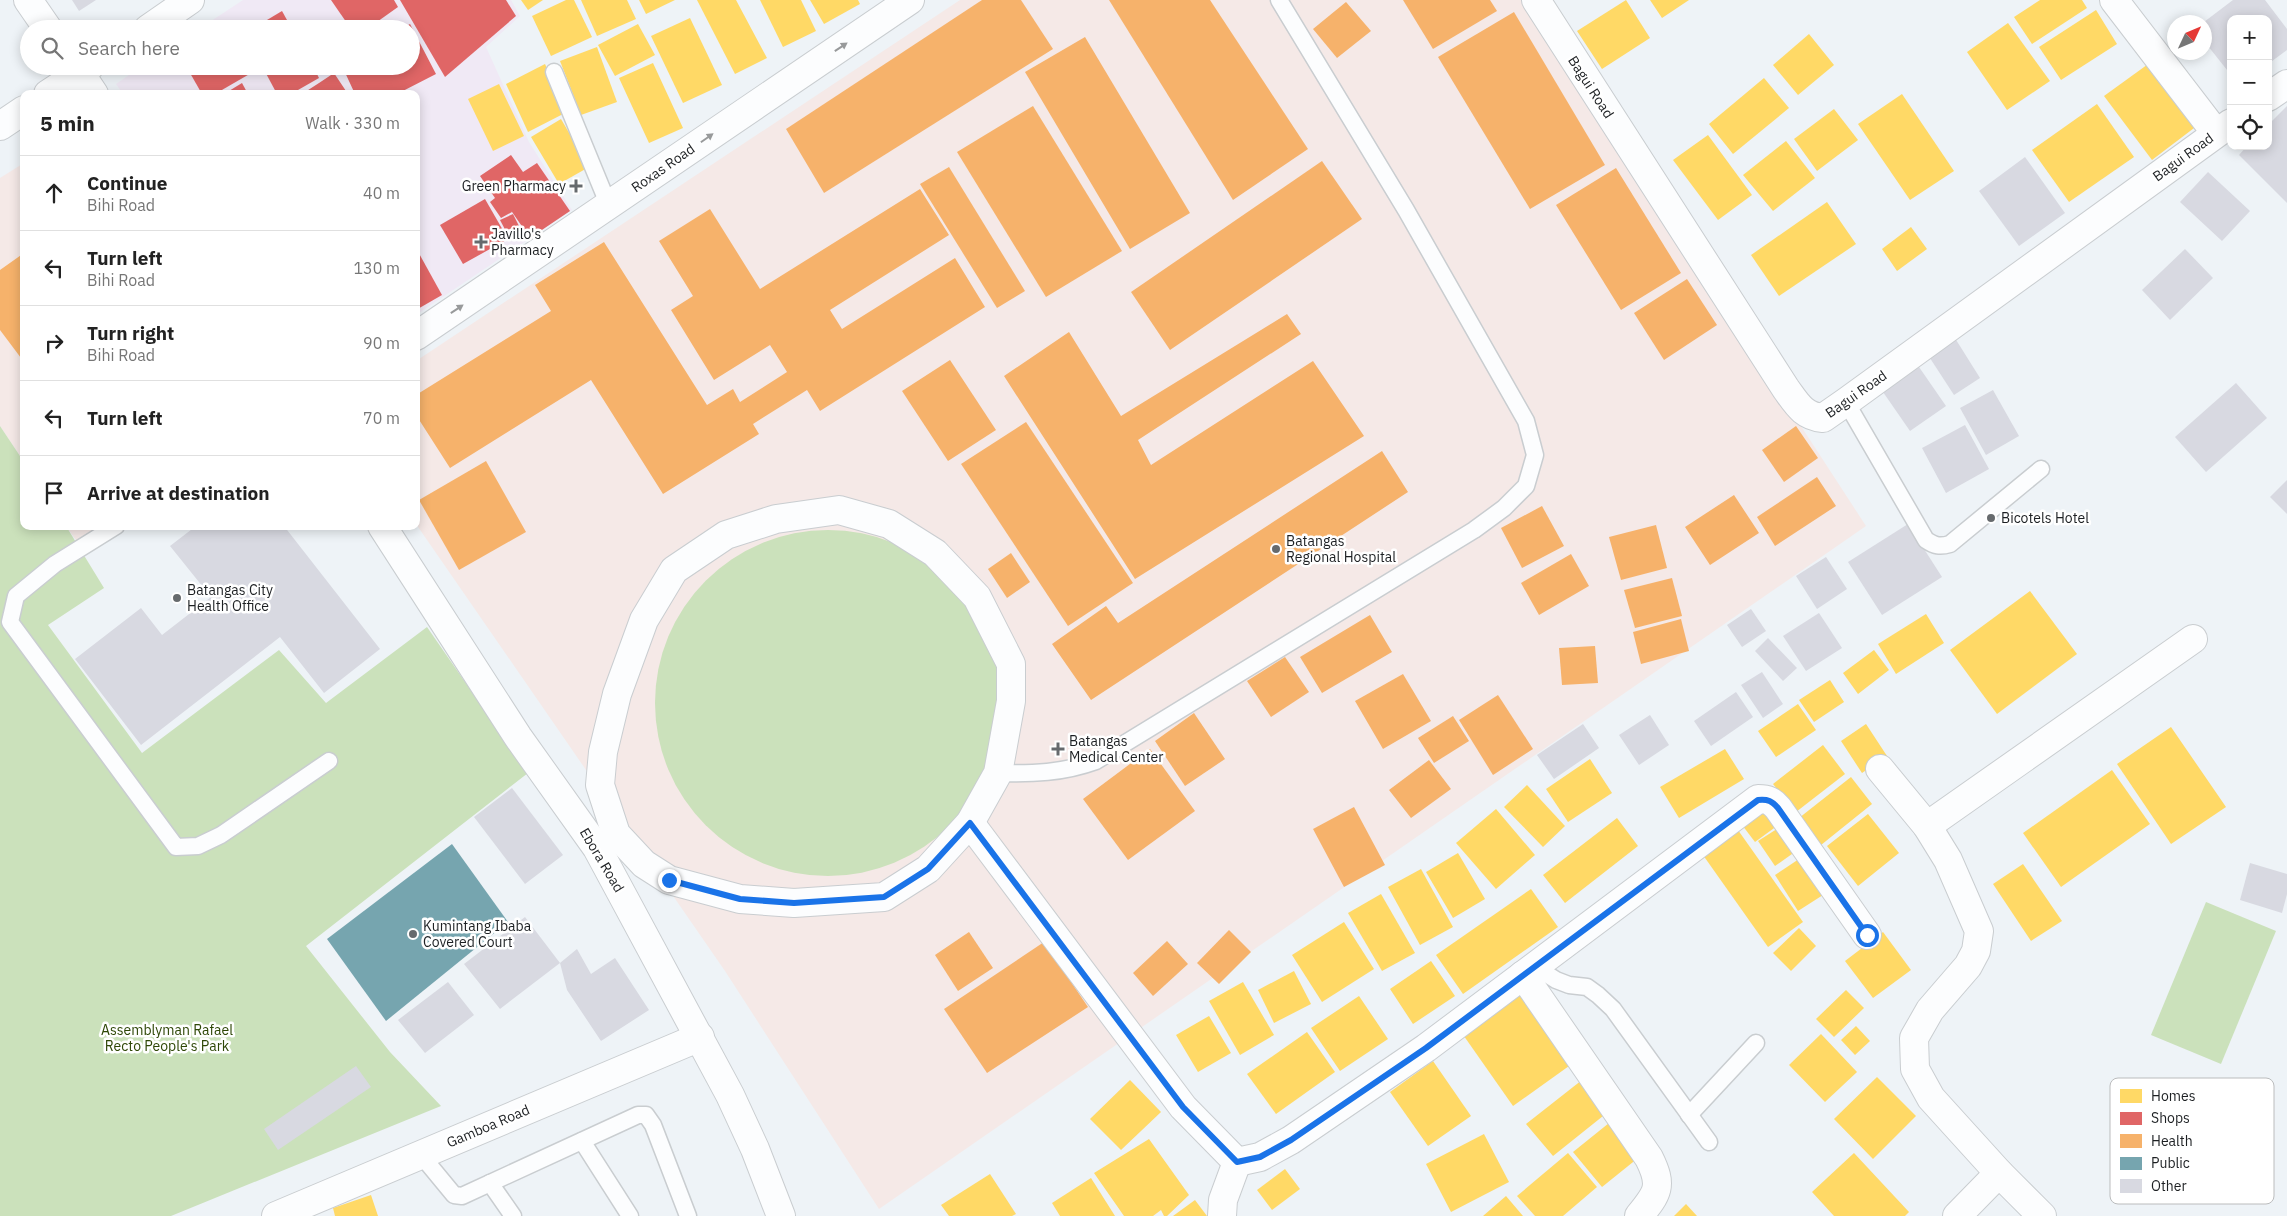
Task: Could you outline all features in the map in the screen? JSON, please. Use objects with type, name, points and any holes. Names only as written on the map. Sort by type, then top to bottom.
[{"type":"street","points":[[28,0],[42,20]]},
{"type":"street","points":[[161,20],[190,0]]},
{"type":"street","name":"Roxas Road","points":[[420,333],[910,0]]},
{"type":"street","name":"Bagui Road","points":[[1536,0],[1802,411],[1812,417],[1823,418],[1846,402],[2223,128]]},
{"type":"street","points":[[2114,0],[2223,128]]},
{"type":"street","points":[[56,90],[85,75]]},
{"type":"street","points":[[2272,94],[2287,84]]},
{"type":"street","points":[[0,126],[20,113]]},
{"type":"street","points":[[839,510],[889,524],[935,553],[977,597],[1011,664],[1010,701],[998,773],[970,823],[928,869],[884,897],[794,903],[740,899],[669,880],[606,841],[600,785],[603,752],[617,694],[644,620],[674,570],[726,535],[776,519],[839,510]]},
{"type":"street","name":"Ebora Road","points":[[385,530],[518,737],[606,841],[755,1149],[781,1216]]},
{"type":"street","points":[[1927,826],[2193,639]]},
{"type":"street","points":[[1880,769],[1927,826],[1948,860],[1979,931],[1976,951],[1968,966],[1930,1010],[1914,1038],[1915,1069],[1931,1098],[1999,1173],[2042,1216]]},
{"type":"street","points":[[1237,1162],[1260,1157],[1291,1140],[1426,1048],[1758,800],[1766,799],[1778,808],[1867,935]]},
{"type":"street","points":[[970,823],[1183,1107],[1237,1162]]},
{"type":"street","points":[[1528,971],[1637,1138],[1658,1175],[1655,1197],[1639,1216]]},
{"type":"street","name":"Gamboa Road","points":[[276,1216],[700,1037]]},
{"type":"street","points":[[1222,1216],[1223,1200],[1237,1162]]},
{"type":"street","points":[[1957,1216],[1999,1173]]},
{"type":"lane","points":[[998,773],[1035,774],[1072,770],[1096,761],[1474,530],[1504,508],[1526,486],[1534,454],[1526,421],[1406,210],[1280,0]]},
{"type":"lane","points":[[554,72],[609,206]]},
{"type":"lane","points":[[1846,402],[1926,540],[1933,546],[1942,547],[1950,544],[2041,470]]},
{"type":"lane","points":[[110,530],[55,564],[16,596],[10,622],[176,847],[198,846],[221,835],[329,761]]},
{"type":"lane","points":[[1528,971],[1569,985],[1587,987],[1613,1009],[1709,1142]]},
{"type":"lane","points":[[1690,1115],[1756,1044]]},
{"type":"lane","points":[[421,1155],[454,1194],[462,1196],[638,1115],[646,1115],[653,1124],[688,1216]]},
{"type":"lane","points":[[582,1140],[630,1216]]},
{"type":"lane","points":[[490,1183],[513,1216]]},
{"type":"shaded area","points":[[243,0],[511,0],[520,16],[486,47],[529,142],[572,210],[420,312],[420,90],[120,90],[116,84],[129,75],[420,75],[420,20],[213,20]]},
{"type":"shaded area","name":"Batangas Medical Center","points":[[960,0],[1524,0],[1866,526],[879,1209],[725,971],[420,530],[420,358]]},
{"type":"shaded area","points":[[20,166],[20,456],[0,426],[0,178]]},
{"type":"shaded area","points":[[69,530],[95,530],[78,543]]},
{"type":"green space","name":"Assemblyman Rafael Recto People's Park","points":[[0,426],[20,456],[20,530],[68,530],[104,588],[48,625],[142,753],[279,650],[326,703],[427,627],[528,773],[306,946],[390,1052],[441,1106],[171,1216],[0,1216]]},
{"type":"green space","points":[[828,530],[862,533],[894,543],[938,569],[962,593],[988,637],[998,669],[1001,703],[998,737],[988,769],[962,813],[938,837],[894,863],[862,873],[828,876],[794,873],[762,863],[718,837],[694,813],[668,769],[658,737],[655,703],[658,669],[668,637],[694,593],[718,569],[762,543],[794,533]]},
{"type":"green space","points":[[2206,902],[2276,931],[2221,1064],[2151,1035]]},
{"type":"building: Homes","points":[[521,0],[543,0],[528,10]]},
{"type":"building: Homes","points":[[566,0],[574,0],[592,37],[551,56],[532,16]]},
{"type":"building: Homes","points":[[581,0],[627,0],[636,19],[597,36]]},
{"type":"building: Homes","points":[[639,0],[675,0],[646,14]]},
{"type":"building: Homes","points":[[697,0],[736,0],[767,58],[735,74]]},
{"type":"building: Homes","points":[[760,0],[801,0],[816,31],[783,47]]},
{"type":"building: Homes","points":[[810,0],[858,0],[860,4],[824,24]]},
{"type":"building: Homes","points":[[1626,0],[1650,38],[1602,69],[1577,31]]},
{"type":"building: Homes","points":[[1650,0],[1689,0],[1662,18]]},
{"type":"building: Homes","points":[[2040,0],[2082,0],[2087,8],[2032,44],[2014,17]]},
{"type":"building: Homes","points":[[2096,10],[2117,44],[2061,80],[2039,47]]},
{"type":"building: Homes","points":[[690,18],[722,85],[683,103],[651,36]]},
{"type":"building: Homes","points":[[2008,23],[2050,81],[2007,110],[1967,52]]},
{"type":"building: Homes","points":[[638,24],[655,55],[615,76],[598,45]]},
{"type":"building: Homes","points":[[1809,34],[1834,65],[1798,95],[1773,65]]},
{"type":"building: Homes","points":[[597,47],[617,102],[581,115],[560,61]]},
{"type":"building: Homes","points":[[2151,62],[2198,125],[2152,160],[2104,96]]},
{"type":"building: Homes","points":[[653,63],[683,128],[649,143],[619,78]]},
{"type":"building: Homes","points":[[545,64],[567,112],[528,132],[506,84]]},
{"type":"building: Homes","points":[[1764,78],[1789,108],[1733,154],[1709,124]]},
{"type":"building: Homes","points":[[499,84],[524,136],[493,151],[468,99]]},
{"type":"building: Homes","points":[[1902,94],[1954,171],[1910,200],[1858,124]]},
{"type":"building: Homes","points":[[2097,104],[2134,157],[2069,202],[2032,150]]},
{"type":"building: Homes","points":[[1834,109],[1858,140],[1817,171],[1794,139]]},
{"type":"building: Homes","points":[[561,119],[589,167],[559,184],[531,137]]},
{"type":"building: Homes","points":[[1708,135],[1752,195],[1718,220],[1673,160]]},
{"type":"building: Homes","points":[[1786,141],[1815,178],[1773,211],[1743,175]]},
{"type":"building: Homes","points":[[1827,202],[1856,244],[1779,296],[1751,255]]},
{"type":"building: Homes","points":[[1911,227],[1927,249],[1897,271],[1882,249]]},
{"type":"building: Homes","points":[[2030,591],[2077,654],[1997,714],[1950,650]]},
{"type":"building: Homes","points":[[1926,614],[1944,643],[1896,674],[1878,644]]},
{"type":"building: Homes","points":[[1874,650],[1889,670],[1858,694],[1843,673]]},
{"type":"building: Homes","points":[[1830,680],[1844,702],[1814,722],[1799,700]]},
{"type":"building: Homes","points":[[1798,704],[1816,730],[1776,757],[1758,731]]},
{"type":"building: Homes","points":[[1866,724],[1887,756],[1862,773],[1841,741]]},
{"type":"building: Homes","points":[[2171,727],[2226,807],[2171,844],[2117,764]]},
{"type":"building: Homes","points":[[1823,745],[1845,774],[1796,812],[1773,784]]},
{"type":"building: Homes","points":[[1725,749],[1744,779],[1679,818],[1660,787]]},
{"type":"building: Homes","points":[[1590,759],[1612,793],[1568,822],[1546,789]]},
{"type":"building: Homes","points":[[2112,770],[2150,824],[2061,887],[2023,833]]},
{"type":"building: Homes","points":[[1851,777],[1872,804],[1821,845],[1799,818]]},
{"type":"building: Homes","points":[[1527,785],[1565,826],[1543,847],[1504,807]]},
{"type":"building: Homes","points":[[1765,802],[1781,823],[1755,842],[1739,821]]},
{"type":"building: Homes","points":[[1496,809],[1535,855],[1496,889],[1456,843]]},
{"type":"building: Homes","points":[[1868,814],[1899,853],[1858,886],[1827,846]]},
{"type":"building: Homes","points":[[1617,818],[1638,846],[1565,903],[1543,875]]},
{"type":"building: Homes","points":[[1733,823],[1803,922],[1768,947],[1698,848]]},
{"type":"building: Homes","points":[[1783,825],[1799,849],[1775,866],[1758,841]]},
{"type":"building: Homes","points":[[1458,853],[1485,899],[1453,918],[1426,872]]},
{"type":"building: Homes","points":[[1799,859],[1823,895],[1798,911],[1775,875]]},
{"type":"building: Homes","points":[[2023,864],[2062,921],[2031,941],[1993,884]]},
{"type":"building: Homes","points":[[1421,869],[1453,927],[1420,945],[1388,887]]},
{"type":"building: Homes","points":[[1531,889],[1558,927],[1463,994],[1436,955]]},
{"type":"building: Homes","points":[[1381,894],[1415,953],[1382,971],[1348,913]]},
{"type":"building: Homes","points":[[1344,922],[1374,969],[1322,1002],[1292,955]]},
{"type":"building: Homes","points":[[1799,928],[1816,946],[1791,971],[1773,953]]},
{"type":"building: Homes","points":[[1883,932],[1911,970],[1873,998],[1845,961]]},
{"type":"building: Homes","points":[[1431,961],[1455,996],[1413,1024],[1390,989]]},
{"type":"building: Homes","points":[[1294,971],[1311,1004],[1274,1023],[1258,990]]},
{"type":"building: Homes","points":[[1243,982],[1274,1035],[1240,1055],[1209,1001]]},
{"type":"building: Homes","points":[[1522,985],[1576,1061],[1513,1106],[1459,1029]]},
{"type":"building: Homes","points":[[1846,990],[1864,1008],[1834,1037],[1816,1019]]},
{"type":"building: Homes","points":[[1359,996],[1388,1039],[1340,1071],[1311,1028]]},
{"type":"building: Homes","points":[[1209,1016],[1231,1053],[1198,1072],[1176,1035]]},
{"type":"building: Homes","points":[[1856,1026],[1870,1041],[1855,1055],[1841,1040]]},
{"type":"building: Homes","points":[[1307,1032],[1335,1072],[1276,1114],[1247,1074]]},
{"type":"building: Homes","points":[[1821,1034],[1857,1072],[1825,1102],[1789,1065]]},
{"type":"building: Homes","points":[[1433,1061],[1471,1116],[1428,1146],[1390,1092]]},
{"type":"building: Homes","points":[[1877,1077],[1916,1116],[1873,1159],[1834,1119]]},
{"type":"building: Homes","points":[[1130,1080],[1161,1112],[1121,1150],[1090,1119]]},
{"type":"building: Homes","points":[[1582,1080],[1608,1112],[1553,1156],[1526,1124]]},
{"type":"building: Homes","points":[[1614,1119],[1643,1154],[1602,1187],[1573,1152]]},
{"type":"building: Homes","points":[[1484,1134],[1509,1182],[1451,1212],[1426,1164]]},
{"type":"building: Homes","points":[[1149,1139],[1189,1195],[1167,1216],[1164,1216],[1161,1210],[1153,1216],[1124,1216],[1094,1173]]},
{"type":"building: Homes","points":[[1568,1153],[1597,1187],[1563,1216],[1535,1216],[1517,1196]]},
{"type":"building: Homes","points":[[1854,1153],[1909,1212],[1905,1216],[1834,1216],[1812,1192]]},
{"type":"building: Homes","points":[[1285,1169],[1300,1189],[1272,1210],[1257,1190]]},
{"type":"building: Homes","points":[[990,1174],[1016,1214],[1012,1216],[949,1216],[941,1205]]},
{"type":"building: Homes","points":[[1091,1178],[1115,1216],[1060,1216],[1052,1203]]},
{"type":"building: Homes","points":[[371,1195],[378,1216],[335,1216],[333,1208]]},
{"type":"building: Homes","points":[[1506,1196],[1523,1216],[1483,1216]]},
{"type":"building: Homes","points":[[1195,1200],[1207,1216],[1173,1216]]},
{"type":"building: Homes","points":[[1686,1204],[1697,1216],[1674,1216]]},
{"type":"building: Shops","points":[[331,0],[394,0],[398,7],[380,20],[345,20]]},
{"type":"building: Shops","points":[[400,0],[506,0],[516,16],[445,77],[420,34],[420,20],[412,20]]},
{"type":"building: Shops","points":[[282,11],[287,20],[267,20]]},
{"type":"building: Shops","points":[[420,43],[436,74],[405,90],[353,90],[346,75],[420,75]]},
{"type":"building: Shops","points":[[191,75],[248,75],[222,90],[200,90]]},
{"type":"building: Shops","points":[[267,75],[318,75],[319,78],[298,90],[275,90]]},
{"type":"building: Shops","points":[[331,75],[335,75],[345,90],[308,90]]},
{"type":"building: Shops","points":[[242,83],[246,90],[231,90]]},
{"type":"building: Shops","points":[[511,155],[523,172],[537,163],[570,211],[530,238],[510,209],[512,212],[501,218],[490,202],[495,198],[480,176]]},
{"type":"building: Shops","points":[[485,199],[508,239],[463,264],[440,225]]},
{"type":"building: Shops","points":[[513,214],[522,232],[510,239],[500,220]]},
{"type":"building: Shops","points":[[420,255],[442,295],[420,308]]},
{"type":"building: Health","points":[[982,0],[1021,0],[1053,49],[824,193],[786,129]]},
{"type":"building: Health","points":[[1109,0],[1210,0],[1308,149],[1233,200]]},
{"type":"building: Health","points":[[1403,0],[1490,0],[1497,11],[1433,49]]},
{"type":"building: Health","points":[[1346,2],[1371,31],[1337,58],[1313,29]]},
{"type":"building: Health","points":[[1514,12],[1605,165],[1530,209],[1438,57]]},
{"type":"building: Health","points":[[1085,37],[1190,213],[1130,249],[1025,72]]},
{"type":"building: Health","points":[[1033,106],[1122,251],[1046,297],[957,152]]},
{"type":"building: Health","points":[[1322,161],[1362,219],[1170,350],[1131,292]]},
{"type":"building: Health","points":[[949,167],[1025,291],[997,308],[920,184]]},
{"type":"building: Health","points":[[1616,168],[1681,273],[1621,310],[1556,205]]},
{"type":"building: Health","points":[[920,189],[949,235],[830,310],[842,329],[955,258],[985,307],[820,411],[807,390],[753,424],[759,434],[663,494],[591,380],[450,468],[420,421],[420,393],[551,311],[535,285],[604,242],[707,405],[733,389],[740,402],[787,372],[770,345],[714,380],[671,310],[693,296],[659,241],[710,209],[760,289]]},
{"type":"building: Health","points":[[20,256],[20,357],[0,330],[0,270]]},
{"type":"building: Health","points":[[1687,279],[1717,325],[1664,360],[1634,313]]},
{"type":"building: Health","points":[[1287,314],[1301,334],[1138,440],[1151,465],[1313,361],[1364,436],[1135,579],[1004,376],[1069,332],[1121,416]]},
{"type":"building: Health","points":[[950,360],[996,430],[948,461],[902,391]]},
{"type":"building: Health","points":[[1026,422],[1133,583],[1068,626],[961,464]]},
{"type":"building: Health","points":[[1796,426],[1818,458],[1784,482],[1762,450]]},
{"type":"building: Health","name":"Batangas Regional Hospital","points":[[1382,451],[1408,492],[1091,700],[1052,644],[1106,606],[1118,623]]},
{"type":"building: Health","points":[[486,461],[526,532],[459,570],[420,499]]},
{"type":"building: Health","points":[[1817,477],[1836,506],[1775,546],[1757,517]]},
{"type":"building: Health","points":[[1734,495],[1759,533],[1710,565],[1685,527]]},
{"type":"building: Health","points":[[1542,506],[1564,546],[1522,568],[1501,528]]},
{"type":"building: Health","points":[[1656,525],[1667,568],[1621,580],[1609,537]]},
{"type":"building: Health","points":[[1011,553],[1030,582],[1007,598],[988,569]]},
{"type":"building: Health","points":[[1571,554],[1589,586],[1539,615],[1521,583]]},
{"type":"building: Health","points":[[1672,578],[1682,616],[1635,628],[1624,590]]},
{"type":"building: Health","points":[[1370,615],[1392,652],[1322,693],[1300,657]]},
{"type":"building: Health","points":[[1681,619],[1689,651],[1641,664],[1633,632]]},
{"type":"building: Health","points":[[1595,646],[1598,683],[1562,685],[1559,648]]},
{"type":"building: Health","points":[[1285,657],[1309,692],[1271,717],[1247,681]]},
{"type":"building: Health","points":[[1403,674],[1431,721],[1383,749],[1355,701]]},
{"type":"building: Health","points":[[1498,695],[1533,749],[1493,775],[1459,720]]},
{"type":"building: Health","points":[[1194,713],[1225,759],[1185,786],[1155,741]]},
{"type":"building: Health","points":[[1453,716],[1469,741],[1434,763],[1418,738]]},
{"type":"building: Health","points":[[1150,749],[1195,811],[1128,860],[1083,799]]},
{"type":"building: Health","points":[[1429,760],[1451,789],[1411,818],[1389,790]]},
{"type":"building: Health","points":[[1354,807],[1385,865],[1344,887],[1313,829]]},
{"type":"building: Health","points":[[1229,930],[1251,952],[1219,984],[1197,963]]},
{"type":"building: Health","points":[[969,932],[993,968],[958,991],[935,955]]},
{"type":"building: Health","points":[[1167,941],[1188,964],[1153,996],[1133,973]]},
{"type":"building: Health","points":[[1044,942],[1088,1007],[987,1073],[944,1009]]},
{"type":"building: Public","name":"Kumintang Ibaba Covered Court","points":[[452,844],[508,922],[386,1021],[327,939]]},
{"type":"building: Other","points":[[72,0],[96,0],[79,11]]},
{"type":"building: Other","points":[[2233,0],[2265,0],[2287,29],[2287,50],[2272,61],[2272,15],[2227,15],[2227,70],[2212,51],[2212,16]]},
{"type":"building: Other","points":[[2287,106],[2287,203],[2239,155],[2243,150],[2272,150],[2272,121]]},
{"type":"building: Other","points":[[2025,157],[2065,213],[2019,246],[1979,191]]},
{"type":"building: Other","points":[[2208,172],[2250,211],[2222,241],[2180,202]]},
{"type":"building: Other","points":[[2185,249],[2213,278],[2170,320],[2142,290]]},
{"type":"building: Other","points":[[1953,335],[1980,378],[1954,395],[1926,352]]},
{"type":"building: Other","points":[[1919,367],[1946,406],[1910,431],[1883,392]]},
{"type":"building: Other","points":[[2236,383],[2267,418],[2206,472],[2175,437]]},
{"type":"building: Other","points":[[1993,390],[2019,436],[1986,455],[1960,408]]},
{"type":"building: Other","points":[[1965,425],[1989,469],[1946,493],[1922,448]]},
{"type":"building: Other","points":[[2287,480],[2287,514],[2270,497]]},
{"type":"building: Other","points":[[1908,524],[1942,577],[1882,615],[1848,562]]},
{"type":"building: Other","points":[[191,530],[287,530],[380,649],[324,693],[280,637],[141,745],[75,659],[141,608],[162,635],[211,597],[170,546]]},
{"type":"building: Other","points":[[1826,557],[1847,589],[1817,609],[1796,576]]},
{"type":"building: Other","points":[[1751,609],[1766,631],[1742,647],[1727,625]]},
{"type":"building: Other","points":[[1819,613],[1842,648],[1806,671],[1783,636]]},
{"type":"building: Other","points":[[1768,638],[1797,668],[1783,681],[1755,651]]},
{"type":"building: Other","points":[[1762,672],[1783,704],[1763,718],[1741,685]]},
{"type":"building: Other","points":[[1736,692],[1753,717],[1711,746],[1694,721]]},
{"type":"building: Other","points":[[1650,715],[1669,745],[1639,765],[1619,735]]},
{"type":"building: Other","points":[[1583,724],[1599,748],[1554,779],[1537,755]]},
{"type":"building: Other","points":[[512,788],[563,855],[525,884],[474,817]]},
{"type":"building: Other","points":[[2250,863],[2287,874],[2287,894],[2282,913],[2240,900]]},
{"type":"building: Other","points":[[525,917],[560,963],[500,1009],[464,964]]},
{"type":"building: Other","points":[[577,949],[591,974],[615,958],[649,1010],[601,1041],[567,990],[560,963]]},
{"type":"building: Other","points":[[448,982],[474,1015],[425,1053],[398,1020]]},
{"type":"building: Other","points":[[356,1066],[371,1087],[278,1150],[264,1129]]},
{"type":"place","name":"Green Pharmacy","points":[[576,186]]},
{"type":"place","name":"Javillo's Pharmacy","points":[[481,242]]},
{"type":"place","name":"Bicotels Hotel","points":[[1991,518]]},
{"type":"place","name":"Batangas Regional Hospital","points":[[1276,549]]},
{"type":"place","name":"Batangas City Health Office","points":[[177,598]]},
{"type":"place","name":"Batangas Medical Center","points":[[1058,749]]},
{"type":"place","name":"Kumintang Ibaba Covered Court","points":[[413,934]]},
{"type":"route","points":[[669,880],[740,899],[794,903],[884,897],[928,869],[970,823],[1142,1055],[1183,1107],[1237,1162],[1260,1157],[1291,1140],[1426,1048],[1758,800],[1766,799],[1778,808],[1867,935]]}]
